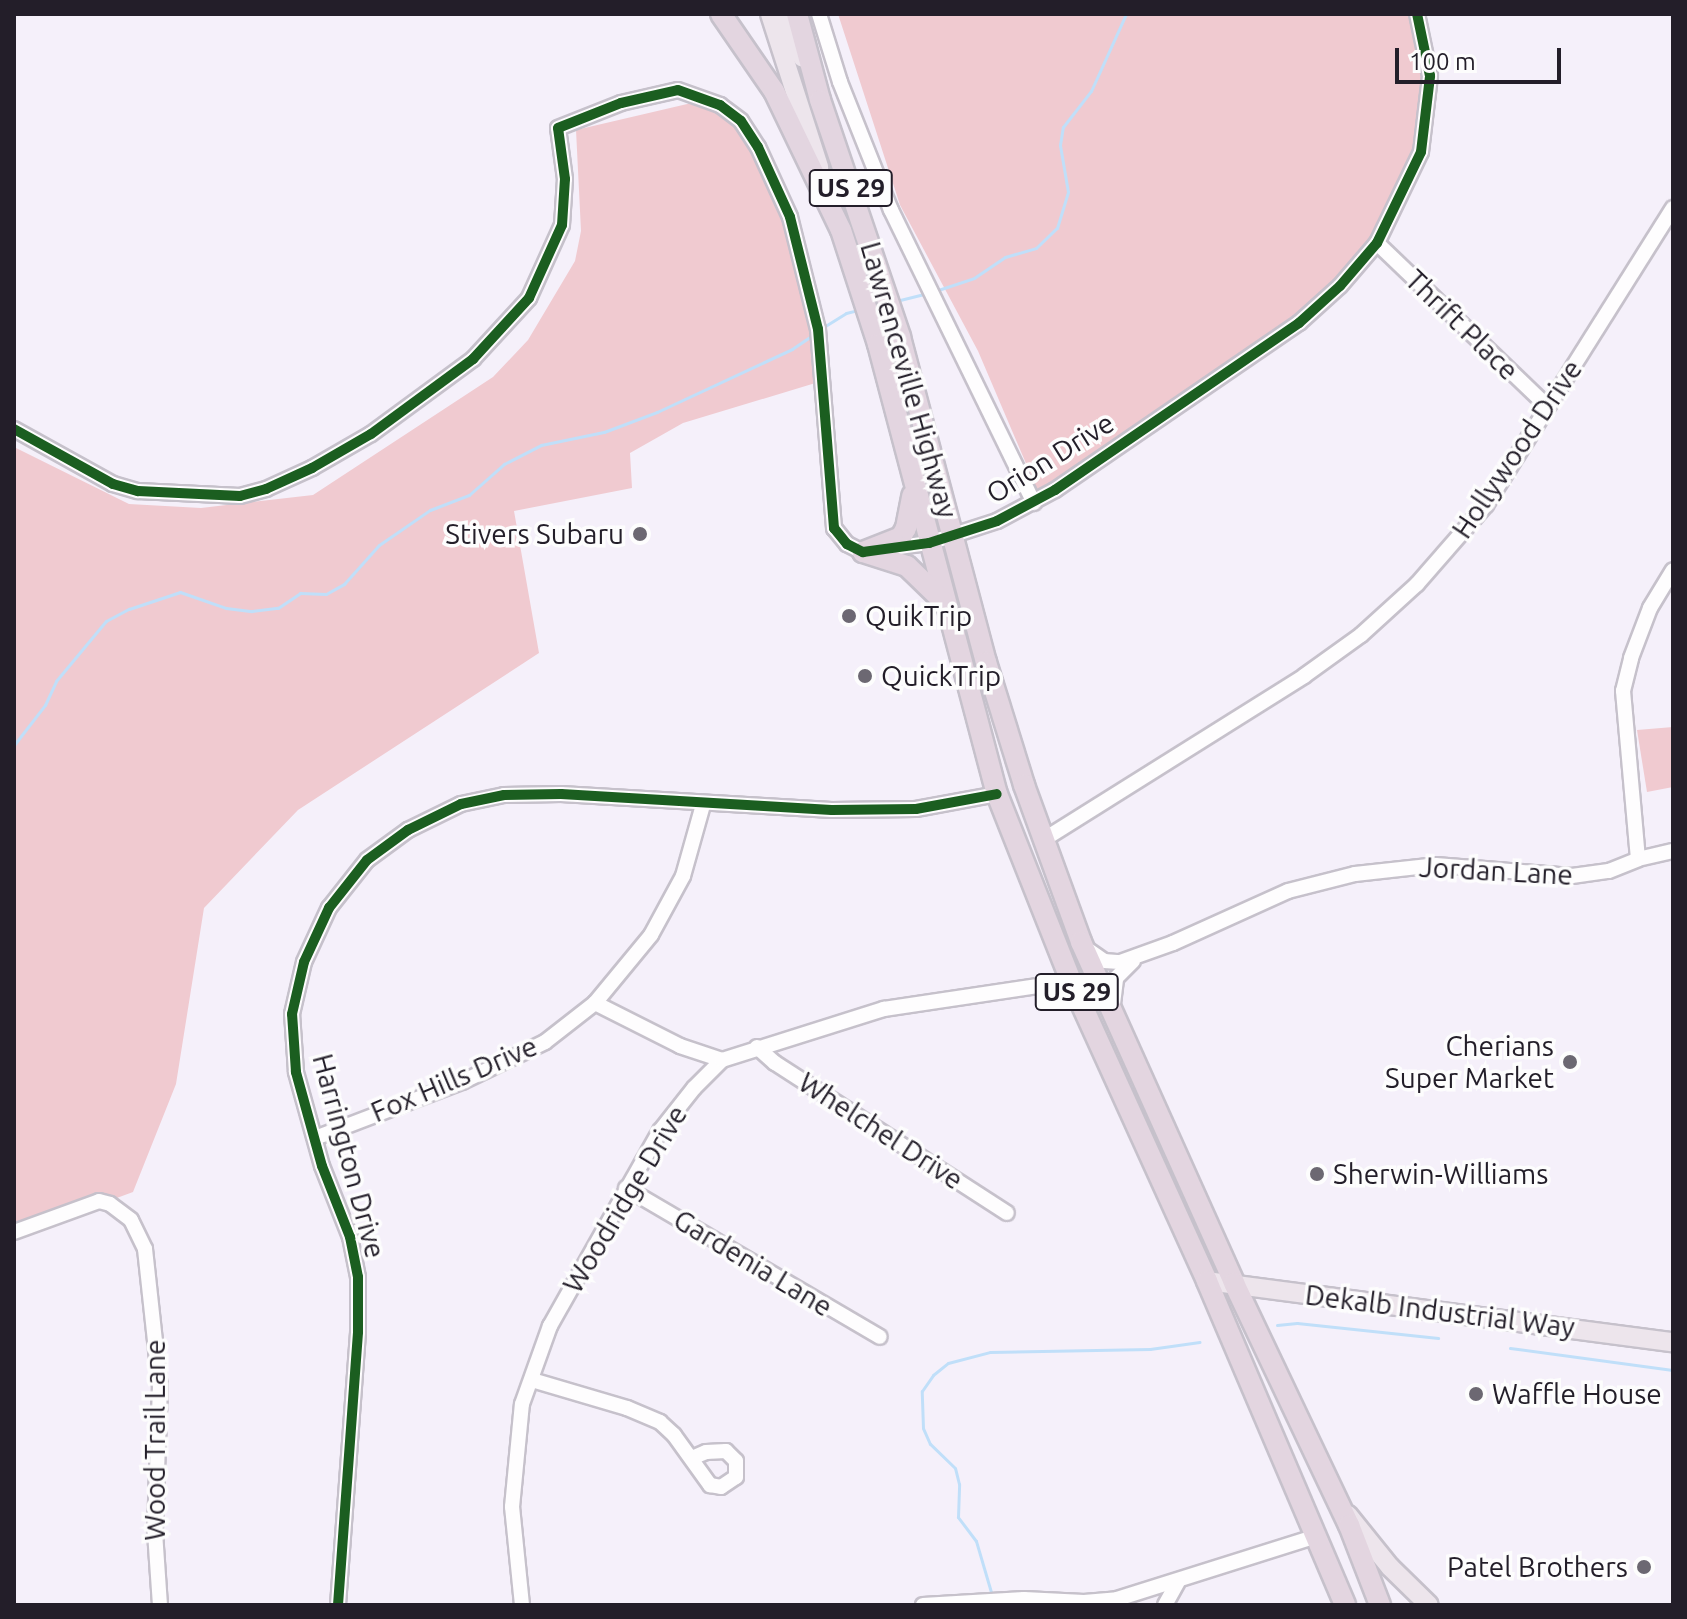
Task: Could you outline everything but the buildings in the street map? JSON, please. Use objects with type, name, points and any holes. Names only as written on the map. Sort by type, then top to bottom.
[{"type":"highway","points":[[721,14],[774,91],[841,230]]},
{"type":"highway","points":[[797,14],[820,100]]},
{"type":"highway","name":"Lawrenceville Highway","points":[[820,100],[900,337],[955,535],[986,662],[1043,840],[1081,942],[1234,1283]]},
{"type":"highway","name":"Lawrenceville Highway","points":[[841,230],[856,285],[878,344],[997,794],[1071,981],[1207,1281]]},
{"type":"highway","points":[[863,552],[901,537],[910,516],[914,485]]},
{"type":"highway","points":[[863,552],[907,566],[945,603]]},
{"type":"highway","name":"US 29","points":[[1207,1281],[1345,1605]]},
{"type":"highway","name":"US 29","points":[[1234,1283],[1338,1502],[1380,1605]]},
{"type":"main road","name":"Lawrenceville Highway","points":[[770,14],[841,230]]},
{"type":"main road","name":"Lawrenceville Highway","points":[[784,14],[820,100]]},
{"type":"main road","name":"Dekalb Industrial Way","points":[[1207,1281],[1673,1342]]},
{"type":"main road","points":[[1338,1502],[1390,1567],[1429,1605]]},
{"type":"street","points":[[819,14],[840,82],[911,256],[1034,503]]},
{"type":"street","name":"Orion Drive","points":[[863,552],[929,543],[997,521],[1034,503],[1299,323],[1340,286],[1377,243],[1421,152],[1430,76],[1417,14]]},
{"type":"street","points":[[14,429],[113,484],[138,491],[240,496],[266,489],[312,468],[371,434],[473,359],[529,298],[562,225],[565,179],[558,128],[659,93],[678,90],[720,105],[741,121],[758,147],[790,217],[811,294],[824,375],[832,522],[847,544],[863,552]]},
{"type":"street","name":"Hollywood Drive","points":[[1043,840],[1304,676],[1361,635],[1438,562],[1476,517],[1673,208]]},
{"type":"street","name":"Thrift Place","points":[[1377,243],[1547,406]]},
{"type":"street","points":[[1638,859],[1623,691],[1631,658],[1650,608],[1673,570]]},
{"type":"street","name":"Harrington Drive","points":[[338,1605],[358,1332],[358,1277],[350,1237],[315,1138],[296,1072],[292,1014],[304,962],[329,908],[367,860],[408,830],[461,804],[504,795],[561,794],[703,805],[916,809],[997,794]]},
{"type":"street","name":"Fox Hills Drive","points":[[315,1138],[462,1082],[545,1042],[595,1003],[651,935],[664,912],[683,876],[703,805]]},
{"type":"street","name":"Jordan Lane","points":[[1081,942],[1096,957],[1110,963],[1140,955],[1288,891],[1355,874],[1436,865],[1572,876],[1609,871],[1638,859],[1673,851]]},
{"type":"street","name":"Jordan Lane","points":[[1115,1017],[1112,996],[1116,978],[1140,955]]},
{"type":"street","name":"Woodridge Drive","points":[[522,1605],[512,1507],[522,1404],[550,1326],[660,1131],[722,1060],[884,1009],[1071,981]]},
{"type":"street","points":[[595,1003],[680,1046],[722,1060]]},
{"type":"street","name":"Whelchel Drive","points":[[757,1047],[775,1063],[1007,1213]]},
{"type":"street","name":"Gardenia Lane","points":[[626,1188],[880,1337]]},
{"type":"street","name":"Wood Trail Lane","points":[[14,1232],[99,1201],[110,1204],[131,1220],[145,1249],[160,1386],[155,1532],[160,1605]]},
{"type":"street","points":[[532,1380],[652,1418],[668,1428],[692,1458]]},
{"type":"street","points":[[923,1605],[1024,1599],[1084,1602],[1117,1599],[1317,1536]]},
{"type":"street","points":[[1165,1605],[1178,1582]]},
{"type":"shaded area","points":[[838,14],[1421,14],[1429,85],[1425,150],[1371,244],[1284,337],[1039,494],[978,351],[900,205]]},
{"type":"shaded area","points":[[700,101],[734,119],[770,179],[792,242],[822,381],[683,423],[630,453],[632,488],[514,511],[539,653],[298,810],[204,908],[176,1084],[133,1192],[14,1236],[14,447],[129,504],[201,508],[313,495],[493,377],[528,340],[575,261],[581,231],[576,130]]},
{"type":"shaded area","points":[[1673,727],[1673,787],[1647,792],[1637,730]]},
{"type":"waterway","points":[[935,291],[974,278],[1005,257],[1036,248],[1057,228],[1068,192],[1060,145],[1063,127],[1091,91],[1126,14]]},
{"type":"waterway","points":[[896,301],[928,293]]},
{"type":"waterway","points":[[822,328],[846,313],[858,310]]},
{"type":"waterway","points":[[14,745],[45,705],[56,681],[106,621],[129,609],[180,592],[226,608],[252,611],[278,608],[300,593],[326,594],[344,584],[379,545],[430,510],[469,495],[504,464],[541,445],[604,432],[657,412],[792,349],[813,335]]},
{"type":"waterway","points":[[1277,1325],[1297,1323],[1438,1338]]},
{"type":"waterway","points":[[991,1592],[976,1541],[958,1517],[959,1484],[955,1468],[930,1444],[923,1428],[922,1391],[933,1375],[948,1363],[990,1352],[1150,1349],[1200,1342]]},
{"type":"waterway","points":[[1510,1348],[1673,1370]]},
{"type":"cycle path","points":[[14,429],[113,484],[138,491],[240,496],[266,489],[312,468],[371,434],[473,359],[529,298],[562,225],[565,179],[558,128],[621,103],[678,90],[720,105],[741,121],[758,147],[790,217],[818,329],[834,528],[847,544],[863,552],[929,543],[997,521],[1055,490],[1299,323],[1340,286],[1377,243],[1421,152],[1430,76],[1417,14]]},
{"type":"cycle path","points":[[338,1605],[358,1332],[358,1277],[350,1237],[322,1166],[296,1072],[292,1014],[304,962],[329,908],[367,860],[408,830],[461,804],[504,795],[561,794],[832,810],[916,809],[997,794]]},
{"type":"place","name":"Stivers Subaru","points":[[640,534]]},
{"type":"place","name":"QuikTrip","points":[[849,616]]},
{"type":"place","name":"QuickTrip","points":[[865,676]]},
{"type":"place","name":"Cherians Super Market","points":[[1570,1062]]},
{"type":"place","name":"Sherwin-Williams","points":[[1317,1174]]},
{"type":"place","name":"Waffle House","points":[[1476,1394]]},
{"type":"place","name":"Patel Brothers","points":[[1644,1567]]}]
